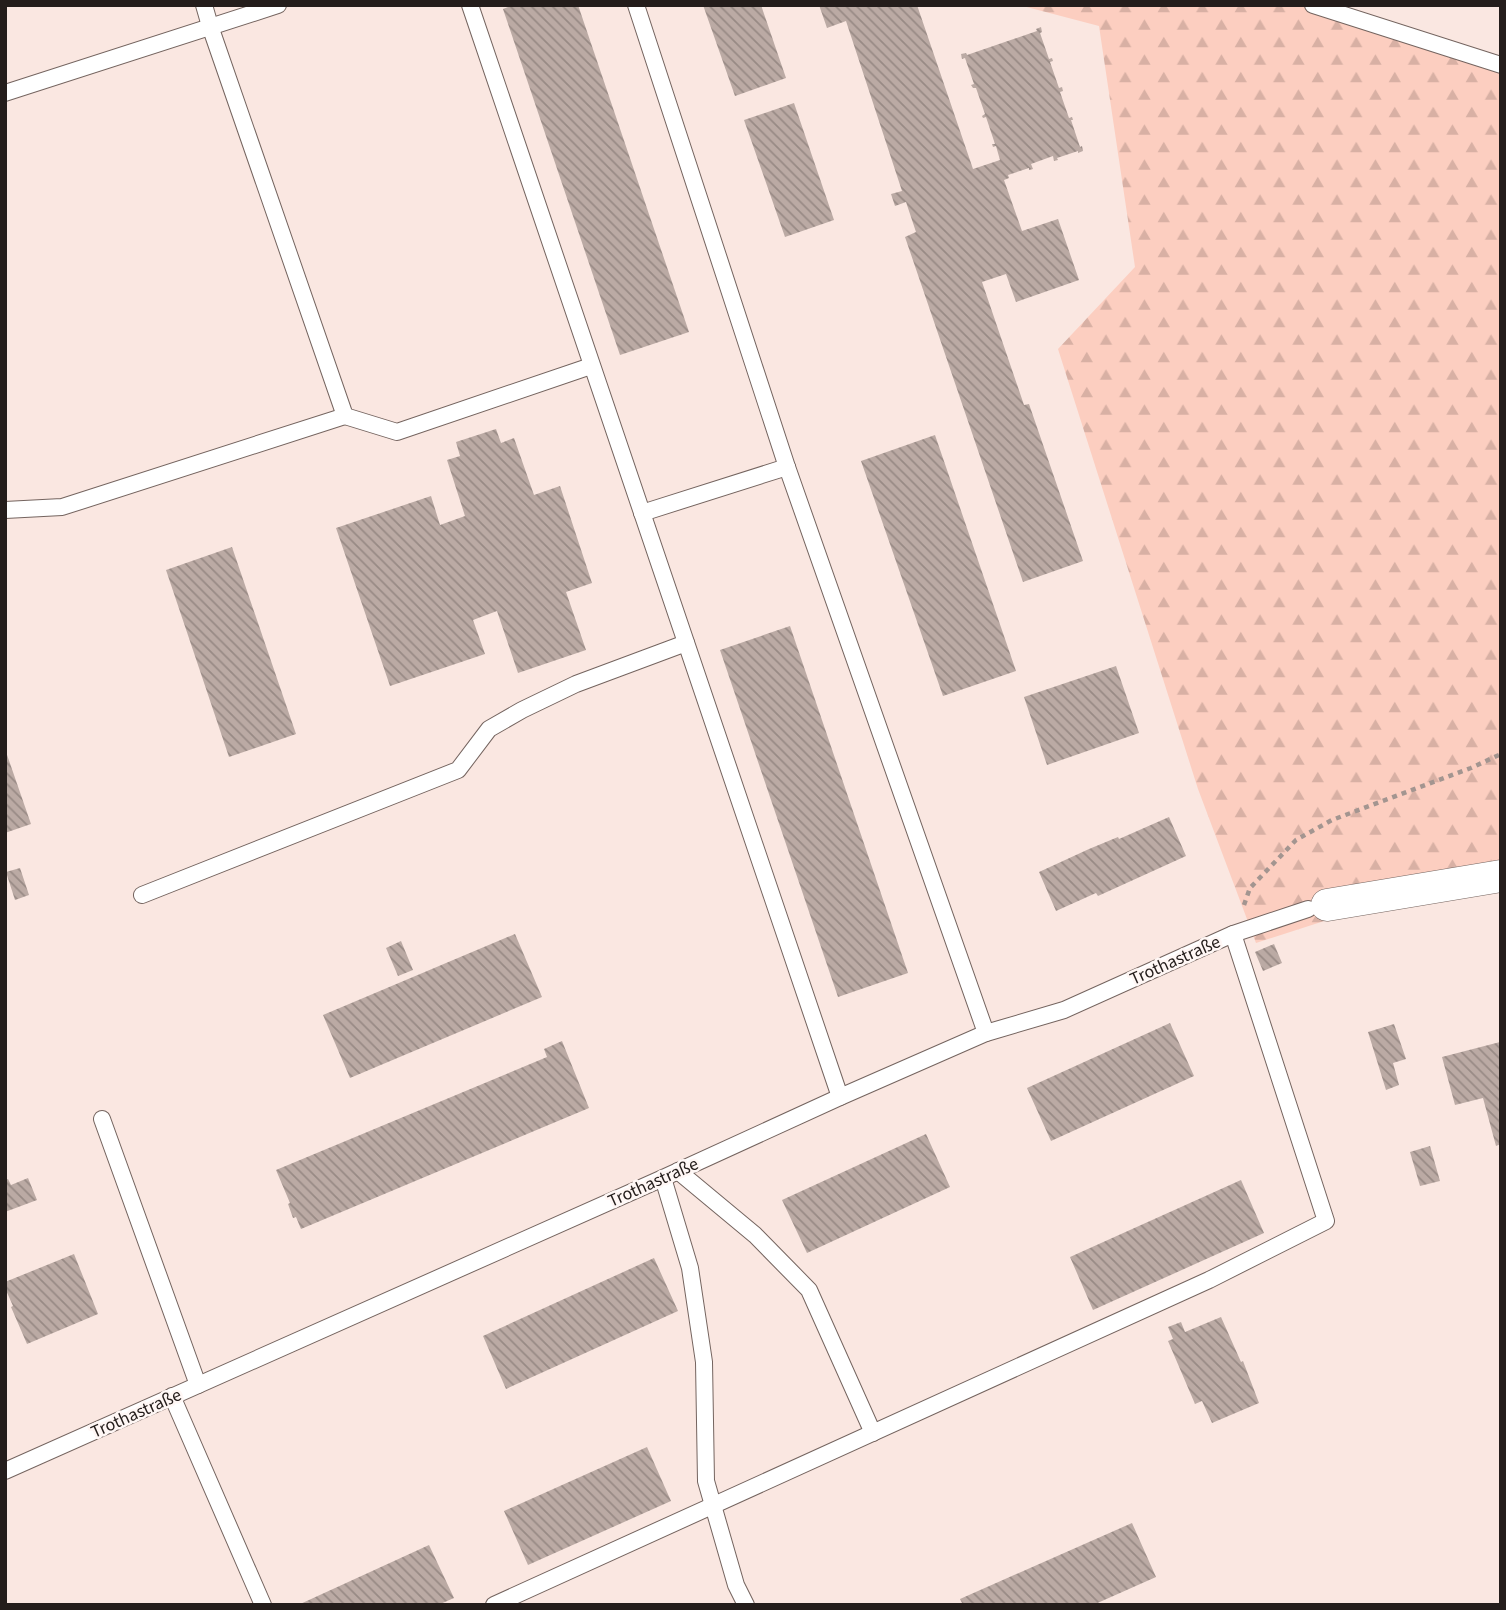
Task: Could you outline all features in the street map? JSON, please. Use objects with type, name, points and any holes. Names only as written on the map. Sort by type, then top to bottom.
[{"type":"street","name":"Trothastraße","points":[[1317,907],[1501,876]]},
{"type":"lane","points":[[204,5],[345,416]]},
{"type":"lane","points":[[5,93],[278,5]]},
{"type":"lane","points":[[470,5],[840,1097]]},
{"type":"lane","points":[[636,5],[787,467],[986,1033]]},
{"type":"lane","points":[[1313,5],[1501,65]]},
{"type":"lane","points":[[5,510],[62,507],[345,416],[397,432],[591,366]]},
{"type":"lane","points":[[642,513],[787,467]]},
{"type":"lane","points":[[142,895],[458,770],[489,729],[522,710],[576,684],[686,643]]},
{"type":"lane","name":"Trothastraße","points":[[5,1471],[986,1033],[1063,1010],[1233,934],[1317,907]]},
{"type":"lane","points":[[494,1605],[1209,1280],[1326,1221],[1233,934]]},
{"type":"lane","points":[[102,1119],[198,1385]]},
{"type":"lane","points":[[671,1174],[755,1235],[809,1290],[873,1433]]},
{"type":"lane","points":[[671,1174],[690,1268],[704,1362],[706,1481],[736,1585],[746,1605]]},
{"type":"lane","points":[[172,1396],[264,1605]]},
{"type":"path","points":[[1233,934],[1250,888],[1296,840],[1332,820],[1471,768],[1501,754]]},
{"type":"green space","points":[[1019,5],[1313,5],[1501,65],[1501,864],[1256,943],[1198,789],[1058,349],[1135,267],[1099,26]]},
{"type":"building","points":[[513,5],[578,5],[689,332],[620,355],[503,9]]},
{"type":"building","points":[[703,5],[761,5],[786,78],[735,96]]},
{"type":"building","points":[[819,5],[917,5],[973,169],[1000,160],[996,146],[993,147],[992,144],[995,144],[986,117],[982,116],[985,114],[976,88],[971,85],[974,84],[965,58],[962,59],[961,54],[967,55],[1037,31],[1036,29],[1041,27],[1040,33],[1049,59],[1052,58],[1053,61],[1050,62],[1059,88],[1062,87],[1063,91],[1060,92],[1069,118],[1072,117],[1083,151],[1054,161],[1053,156],[1031,164],[1033,169],[1008,175],[1009,178],[1004,180],[1022,231],[1058,219],[1079,280],[1016,302],[1006,274],[982,282],[1024,405],[1029,404],[1083,561],[1023,582],[905,237],[916,232],[906,202],[895,206],[891,194],[902,191],[846,21],[827,28]]},
{"type":"building","points":[[794,103],[834,220],[785,237],[744,120]]},
{"type":"building","points":[[496,429],[501,443],[514,438],[534,495],[560,486],[592,583],[566,592],[586,650],[518,673],[497,611],[473,620],[485,654],[390,686],[336,528],[431,496],[440,525],[465,516],[447,460],[460,456],[456,442]]},
{"type":"building","points":[[935,435],[1016,671],[943,696],[861,461]]},
{"type":"building","points":[[232,547],[296,734],[229,757],[166,570]]},
{"type":"building","points":[[790,626],[908,973],[838,997],[720,650]]},
{"type":"building","points":[[1116,666],[1139,733],[1047,765],[1024,697]]},
{"type":"building","points":[[5,749],[31,824],[5,833]]},
{"type":"building","points":[[1169,817],[1186,856],[1098,896],[1096,893],[1056,911],[1039,872]]},
{"type":"building","points":[[20,868],[29,895],[15,900],[6,872]]},
{"type":"building","points":[[515,934],[542,997],[350,1078],[323,1015]]},
{"type":"building","points":[[401,941],[413,970],[398,976],[386,948]]},
{"type":"building","points":[[1274,944],[1282,963],[1263,971],[1255,952]]},
{"type":"building","points":[[1170,1023],[1194,1076],[1051,1141],[1027,1088]]},
{"type":"building","points":[[1394,1024],[1406,1059],[1393,1063],[1399,1085],[1386,1090],[1368,1032]]},
{"type":"building","points":[[562,1041],[589,1108],[301,1229],[296,1217],[293,1218],[288,1204],[290,1203],[276,1170],[547,1057],[544,1049]]},
{"type":"building","points":[[1500,1042],[1501,1144],[1496,1146],[1483,1098],[1455,1105],[1442,1057]]},
{"type":"building","points":[[926,1134],[950,1187],[807,1253],[782,1200]]},
{"type":"building","points":[[1430,1146],[1440,1181],[1420,1186],[1410,1152]]},
{"type":"building","points":[[28,1178],[37,1200],[5,1212],[5,1180],[8,1179],[11,1185]]},
{"type":"building","points":[[1241,1180],[1264,1233],[1093,1310],[1070,1257]]},
{"type":"building","points":[[74,1254],[98,1314],[27,1344],[11,1307],[13,1306],[5,1282]]},
{"type":"building","points":[[654,1258],[678,1311],[506,1389],[483,1336]]},
{"type":"building","points":[[1221,1317],[1241,1362],[1243,1361],[1259,1403],[1212,1423],[1202,1401],[1195,1404],[1168,1341],[1173,1339],[1168,1327],[1181,1322],[1185,1332]]},
{"type":"building","points":[[647,1447],[671,1501],[528,1565],[504,1511]]},
{"type":"building","points":[[1132,1523],[1156,1577],[1093,1605],[963,1605],[960,1599]]},
{"type":"building","points":[[429,1545],[454,1598],[438,1605],[298,1605]]}]
